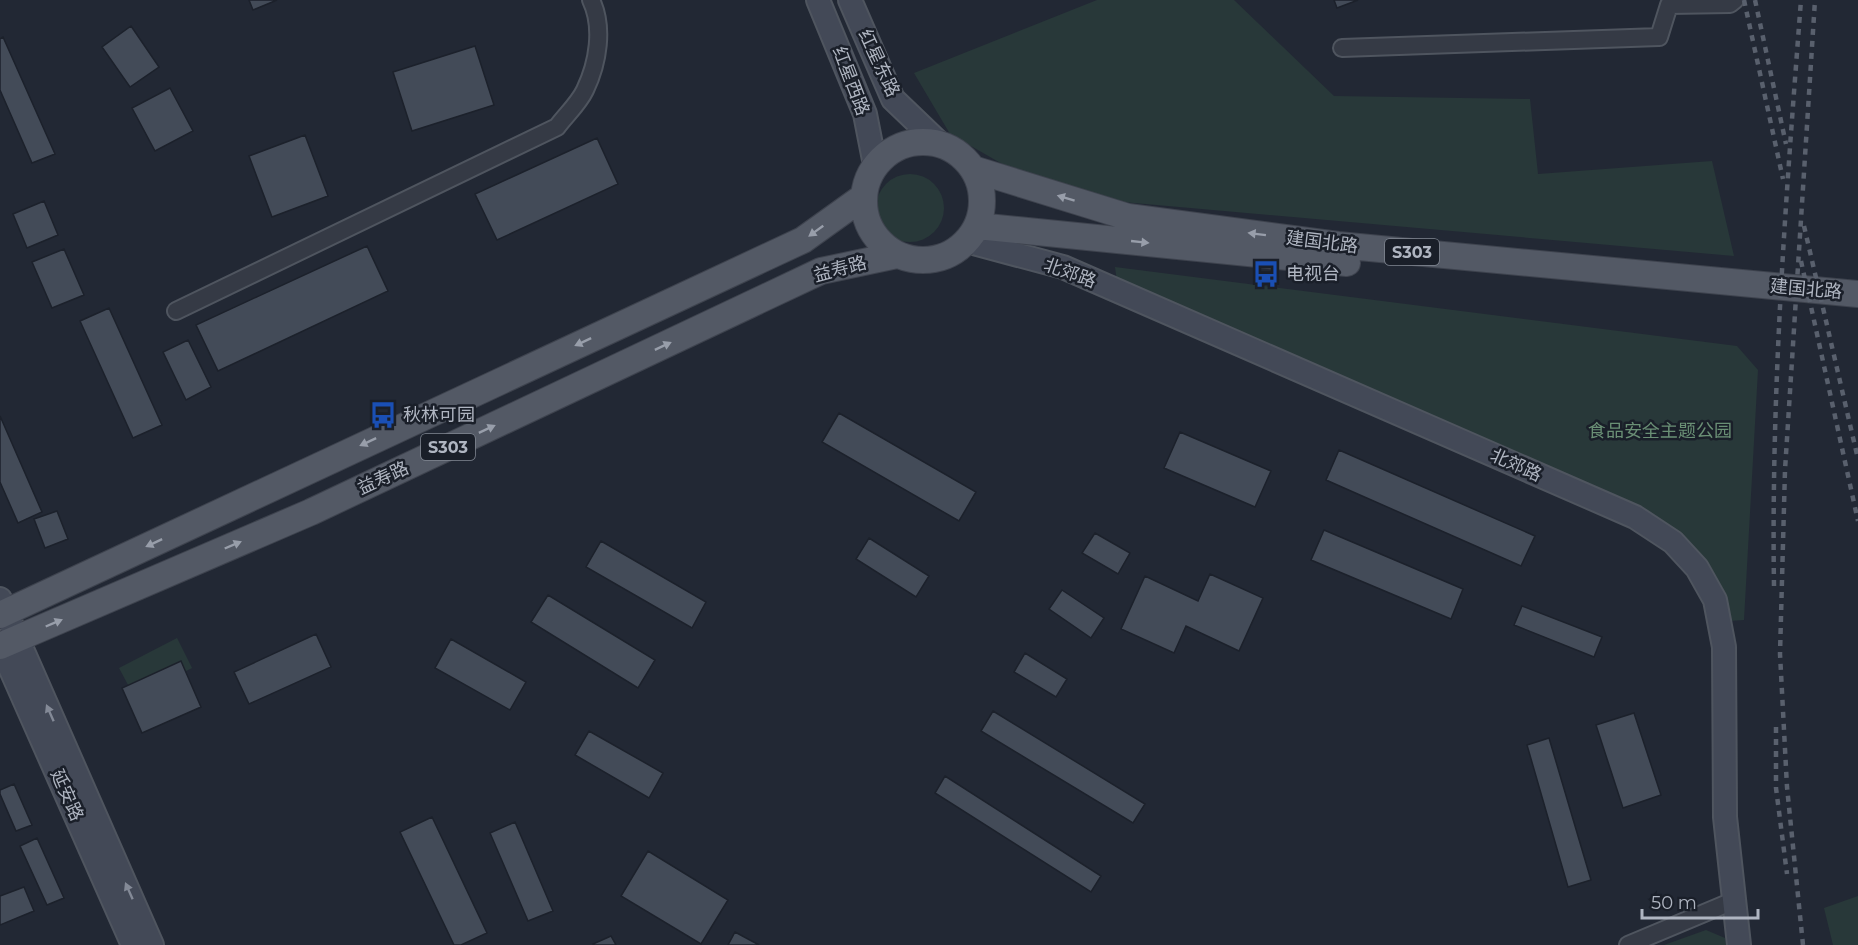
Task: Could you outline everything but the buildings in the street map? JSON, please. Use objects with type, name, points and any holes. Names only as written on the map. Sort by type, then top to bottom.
[{"type":"main road","points":[[922,142],[942,145],[959,154],[973,169],[980,187],[982,207],[972,233],[952,253],[934,260],[915,260],[897,255],[882,244],[871,231],[865,214],[863,197],[867,180],[875,165],[887,153],[902,145],[922,142]]},
{"type":"main road","name":"建国北路","points":[[973,169],[1128,217],[1338,245],[1858,294]]},
{"type":"main road","name":"益寿路","points":[[2,609],[803,240],[863,197]]},
{"type":"main road","name":"建国北路","points":[[972,233],[1858,311]]},
{"type":"main road","name":"益寿路","points":[[5,644],[311,512],[821,271],[897,255]]},
{"type":"street","points":[[176,311],[557,127],[585,91],[597,58],[597,13],[591,0]]},
{"type":"street","name":"红星西路","points":[[818,0],[865,114],[875,165]]},
{"type":"street","name":"红星东路","points":[[850,0],[893,99],[942,145]]},
{"type":"street","points":[[1342,48],[1659,37],[1669,5],[1730,4],[1735,0]]},
{"type":"street","name":"北郊路","points":[[972,233],[1064,267],[1635,517],[1673,542],[1697,568],[1715,600],[1724,647],[1725,817],[1739,945]]},
{"type":"street","points":[[2,609],[5,644],[152,945]]},
{"type":"street","name":"延安路","points":[[5,644],[133,945]]},
{"type":"street","points":[[1628,945],[1733,902]]},
{"type":"green space","points":[[1097,0],[1234,0],[1334,96],[1530,99],[1538,174],[1712,161],[1734,256],[1089,199],[1018,173],[950,134],[914,73]]},
{"type":"green space","points":[[910,174],[923,176],[934,184],[942,195],[944,208],[942,221],[934,232],[923,240],[910,242],[897,240],[886,232],[878,221],[876,208],[878,195],[886,184],[897,176]]},
{"type":"green space","name":"食品安全主题公园","points":[[1115,267],[1737,346],[1758,370],[1744,620],[1729,621],[1692,548],[1117,282]]},
{"type":"green space","points":[[177,638],[192,668],[135,698],[119,668]]},
{"type":"green space","points":[[1858,896],[1858,945],[1833,945],[1824,908]]},
{"type":"green space","points":[[1706,930],[1725,938],[1726,945],[1664,945]]},
{"type":"railway","points":[[1744,0],[1783,179]]},
{"type":"railway","points":[[1755,0],[1786,144]]},
{"type":"railway","points":[[1774,586],[1777,366],[1801,0]]},
{"type":"railway","points":[[1803,945],[1787,787],[1780,654],[1785,470],[1815,0]]},
{"type":"railway","points":[[1804,226],[1858,459]]},
{"type":"railway","points":[[1801,261],[1858,521]]},
{"type":"railway","points":[[1776,727],[1776,788],[1787,874]]},
{"type":"place","name":"电视台","points":[[1266,274]]},
{"type":"place","name":"秋林可园","points":[[383,415]]}]
